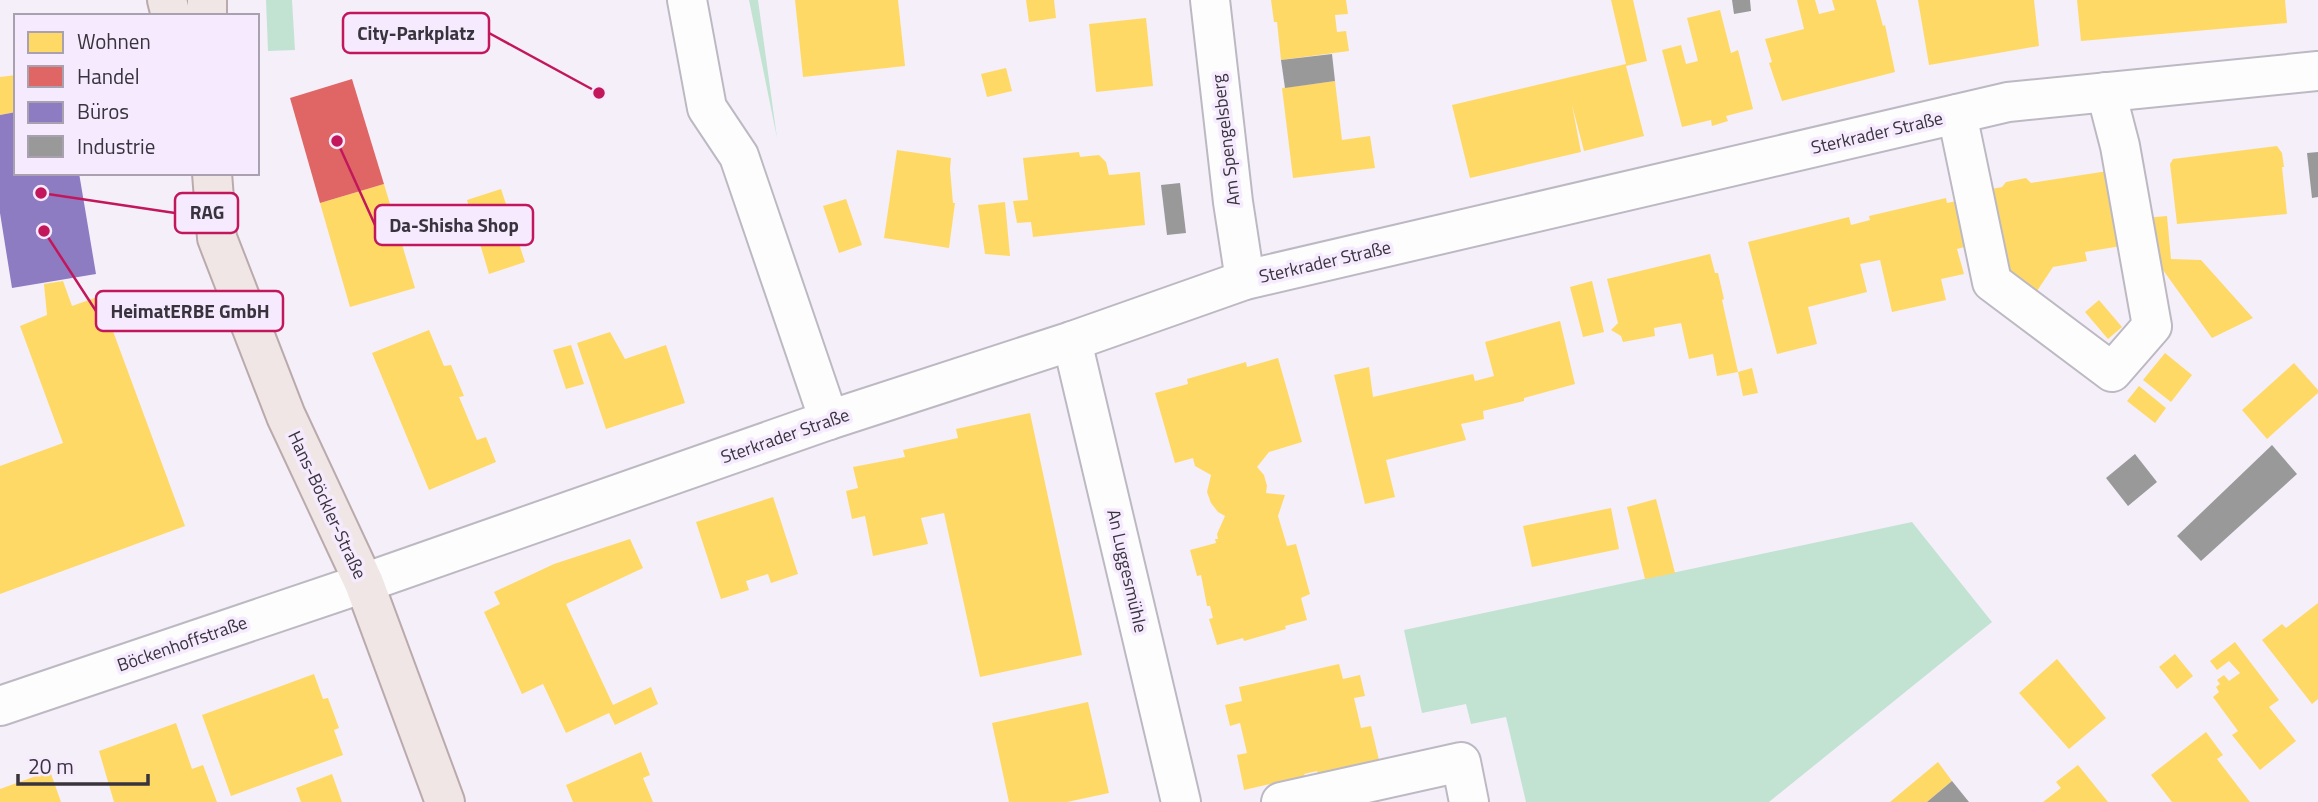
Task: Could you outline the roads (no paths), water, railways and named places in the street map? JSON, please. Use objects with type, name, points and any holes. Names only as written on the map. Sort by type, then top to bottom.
[{"type":"main road","name":"Hans-Böckler-Straße","points":[[210,185],[217,238],[286,416],[364,583],[445,802]]},
{"type":"street","points":[[687,0],[706,108],[739,156],[829,420]]},
{"type":"street","name":"Am Spengelsberg","points":[[1210,0],[1233,202],[1245,280]]},
{"type":"street","name":"Sterkrader Straße","points":[[364,583],[829,420],[1072,341],[1245,280],[2008,102],[2318,71]]},
{"type":"street","points":[[1957,114],[1992,282],[2112,372],[2152,326],[2120,146],[2106,92]]},
{"type":"street","name":"An Luggesmühle","points":[[1072,341],[1181,802]]},
{"type":"street","name":"Böckenhoffstraße","points":[[0,706],[364,583]]},
{"type":"street","points":[[1281,802],[1461,762],[1469,802]]},
{"type":"place","name":"City-Parkplatz","points":[[599,93]]},
{"type":"place","name":"Da-Shisha Shop","points":[[337,141]]},
{"type":"place","name":"RAG","points":[[41,193]]},
{"type":"place","name":"HeimatERBE GmbH","points":[[44,231]]}]
